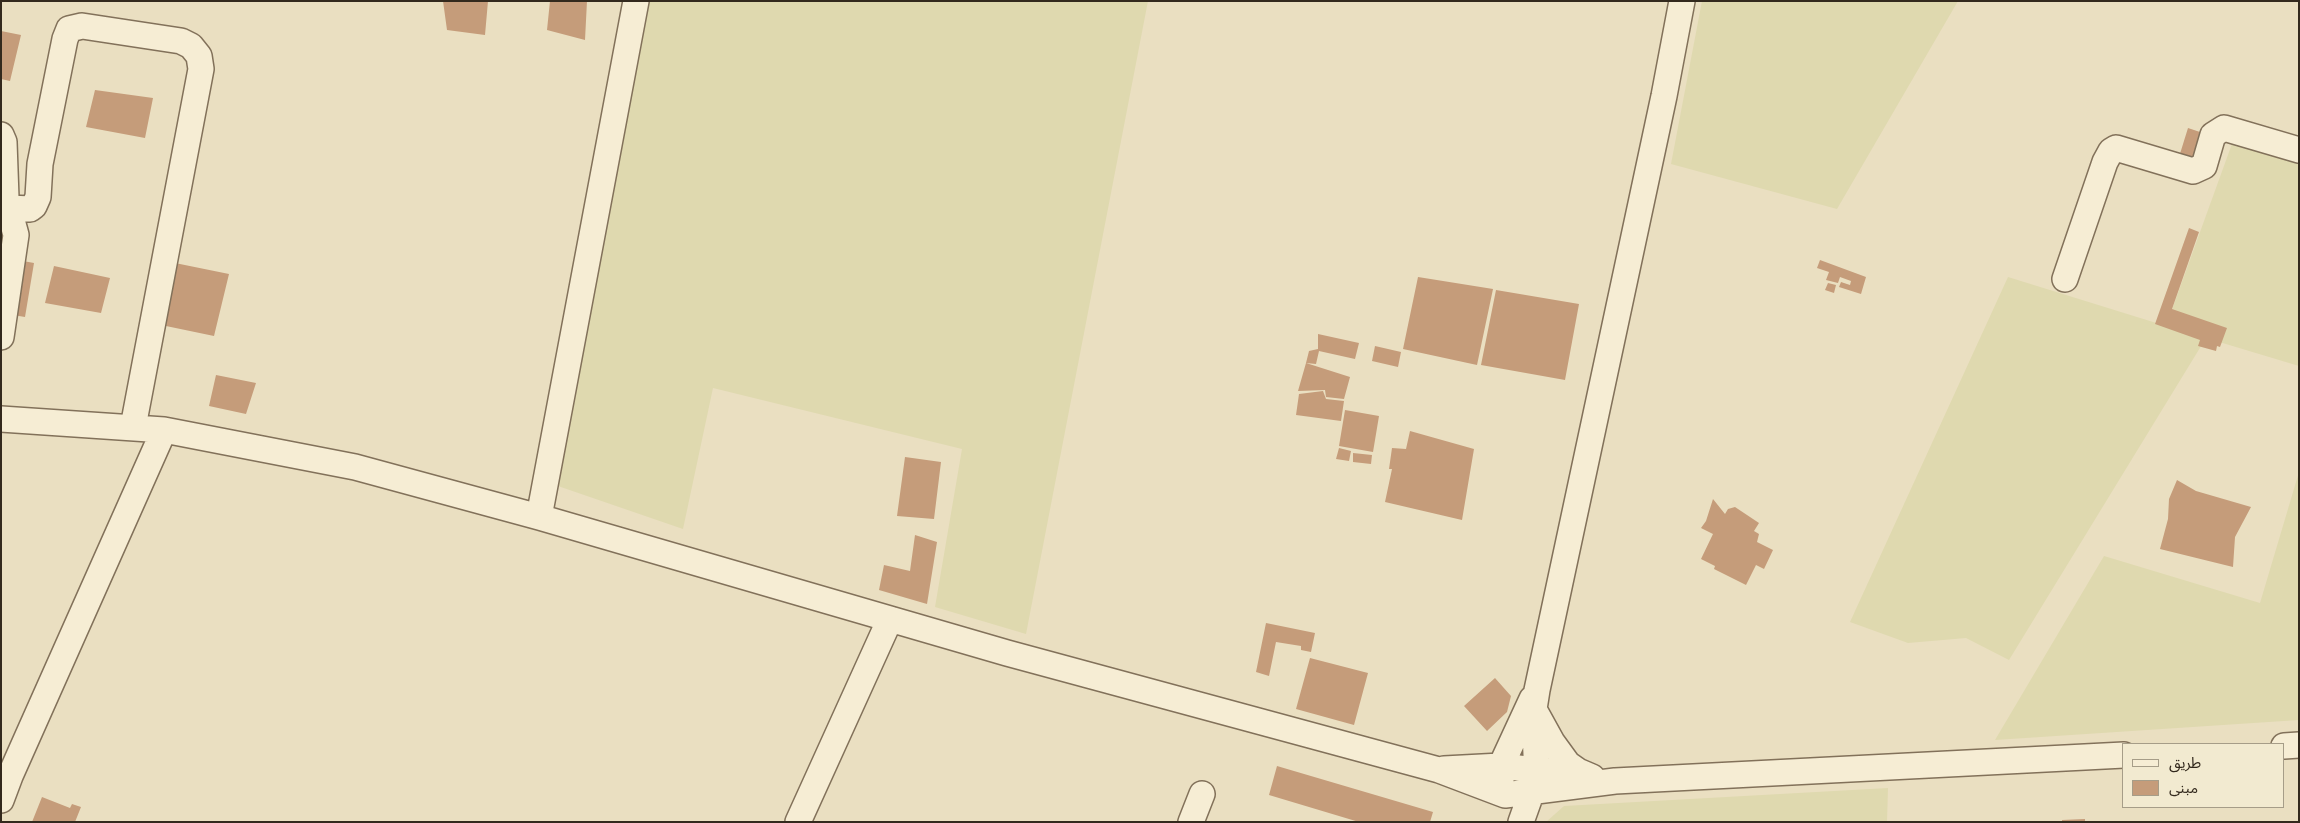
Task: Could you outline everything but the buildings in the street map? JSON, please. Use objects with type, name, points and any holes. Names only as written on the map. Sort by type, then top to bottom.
[{"type":"street","points":[[539,517],[636,1]]},
{"type":"street","points":[[1521,822],[1534,781],[1535,699],[1664,96],[1682,1]]},
{"type":"street","points":[[10,208],[30,208],[34,206],[38,197],[40,164],[65,39],[69,29],[82,26],[181,41],[191,46],[199,56],[201,69],[133,428]]},
{"type":"street","points":[[2065,279],[2105,162],[2111,151],[2116,148],[2193,170],[2204,166],[2213,134],[2224,128],[2299,150]]},
{"type":"street","points":[[1,135],[4,142],[6,198],[16,235],[1,337]]},
{"type":"street","points":[[1,419],[164,430],[355,467],[539,517],[1007,653],[1439,770],[1505,796],[1534,781],[2122,755]]},
{"type":"street","points":[[1,800],[164,430]]},
{"type":"street","points":[[798,822],[890,619]]},
{"type":"street","points":[[1508,822],[1501,766],[1535,699]]},
{"type":"street","points":[[1535,699],[1552,742],[1568,764],[1578,771],[1603,779]]},
{"type":"street","points":[[2285,746],[2299,745]]},
{"type":"street","points":[[1439,770],[1501,766],[1534,781]]},
{"type":"street","points":[[1191,822],[1202,794]]},
{"type":"street","points":[[1,816],[3,822]]},
{"type":"shaded area","points":[[648,1],[1148,1],[1026,634],[935,607],[962,449],[713,388],[683,529],[555,485]]},
{"type":"shaded area","points":[[1702,1],[1958,1],[1837,209],[1671,164]]},
{"type":"shaded area","points":[[2233,141],[2299,160],[2299,366],[2206,338],[2009,660],[1966,638],[1908,643],[1850,622],[2008,277],[2166,326]]},
{"type":"shaded area","points":[[2299,472],[2299,720],[1995,740],[2104,556],[2260,603]]},
{"type":"shaded area","points":[[1888,788],[1887,822],[1546,822],[1564,806]]}]
